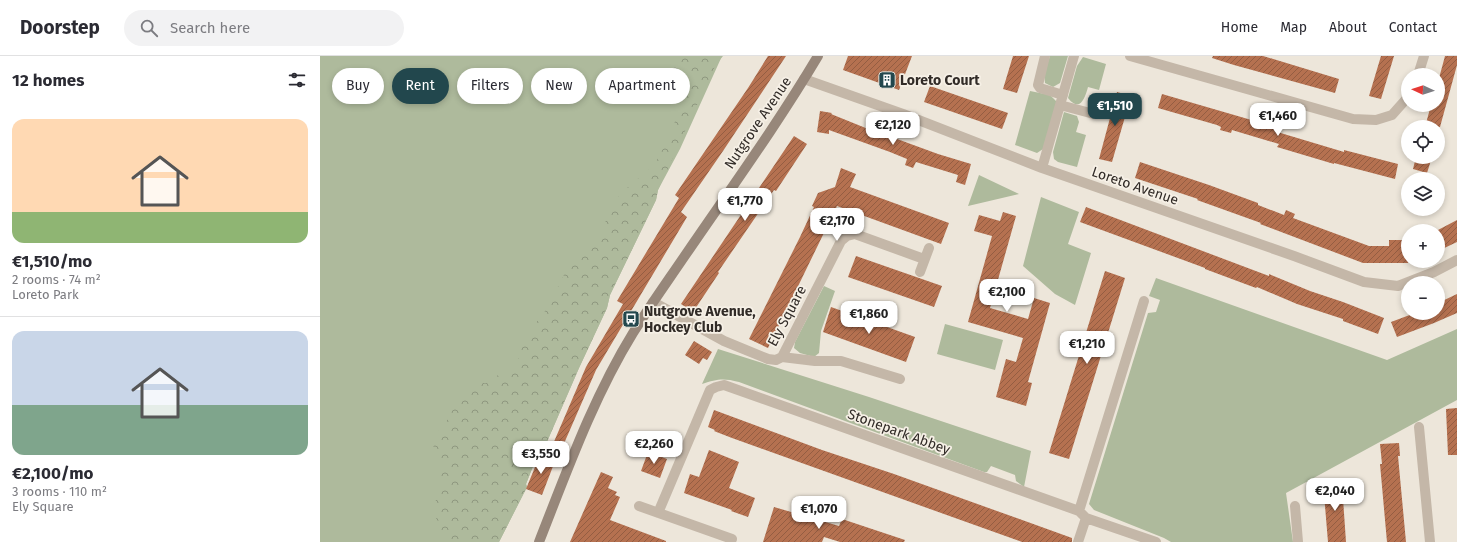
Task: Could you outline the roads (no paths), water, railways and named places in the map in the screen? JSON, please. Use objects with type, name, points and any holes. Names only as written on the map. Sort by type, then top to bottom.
[{"type":"main road","name":"Nutgrove Avenue","points":[[539,542],[579,442],[609,376],[633,333],[818,56]]},
{"type":"street","points":[[1045,56],[1038,85],[1040,88],[1061,100],[1094,114]]},
{"type":"street","points":[[1042,168],[1074,56]]},
{"type":"street","points":[[1130,56],[1353,119],[1376,120],[1392,115],[1401,105]]},
{"type":"street","points":[[1420,68],[1424,56]]},
{"type":"street","name":"Loreto Avenue","points":[[804,79],[903,114],[1042,168],[1364,282],[1398,286],[1434,272],[1457,260]]},
{"type":"street","name":"Ely Square","points":[[653,302],[724,341],[776,360],[782,357],[841,241],[847,236],[855,234],[924,259]]},
{"type":"street","points":[[920,272],[928,248]]},
{"type":"street","points":[[1078,542],[1083,514],[1144,301]]},
{"type":"street","points":[[782,357],[815,361],[841,361],[900,379]]},
{"type":"street","name":"Stonepark Abbey","points":[[658,513],[710,390],[724,385],[1083,514],[1156,542]]},
{"type":"street","points":[[1419,428],[1430,542]]},
{"type":"street","points":[[639,506],[732,539]]},
{"type":"street","points":[[1295,506],[1298,542]]},
{"type":"place","name":"Loreto Court","points":[[887,80]]},
{"type":"place","name":"Nutgrove Avenue, Hockey Club","points":[[631,319]]}]
